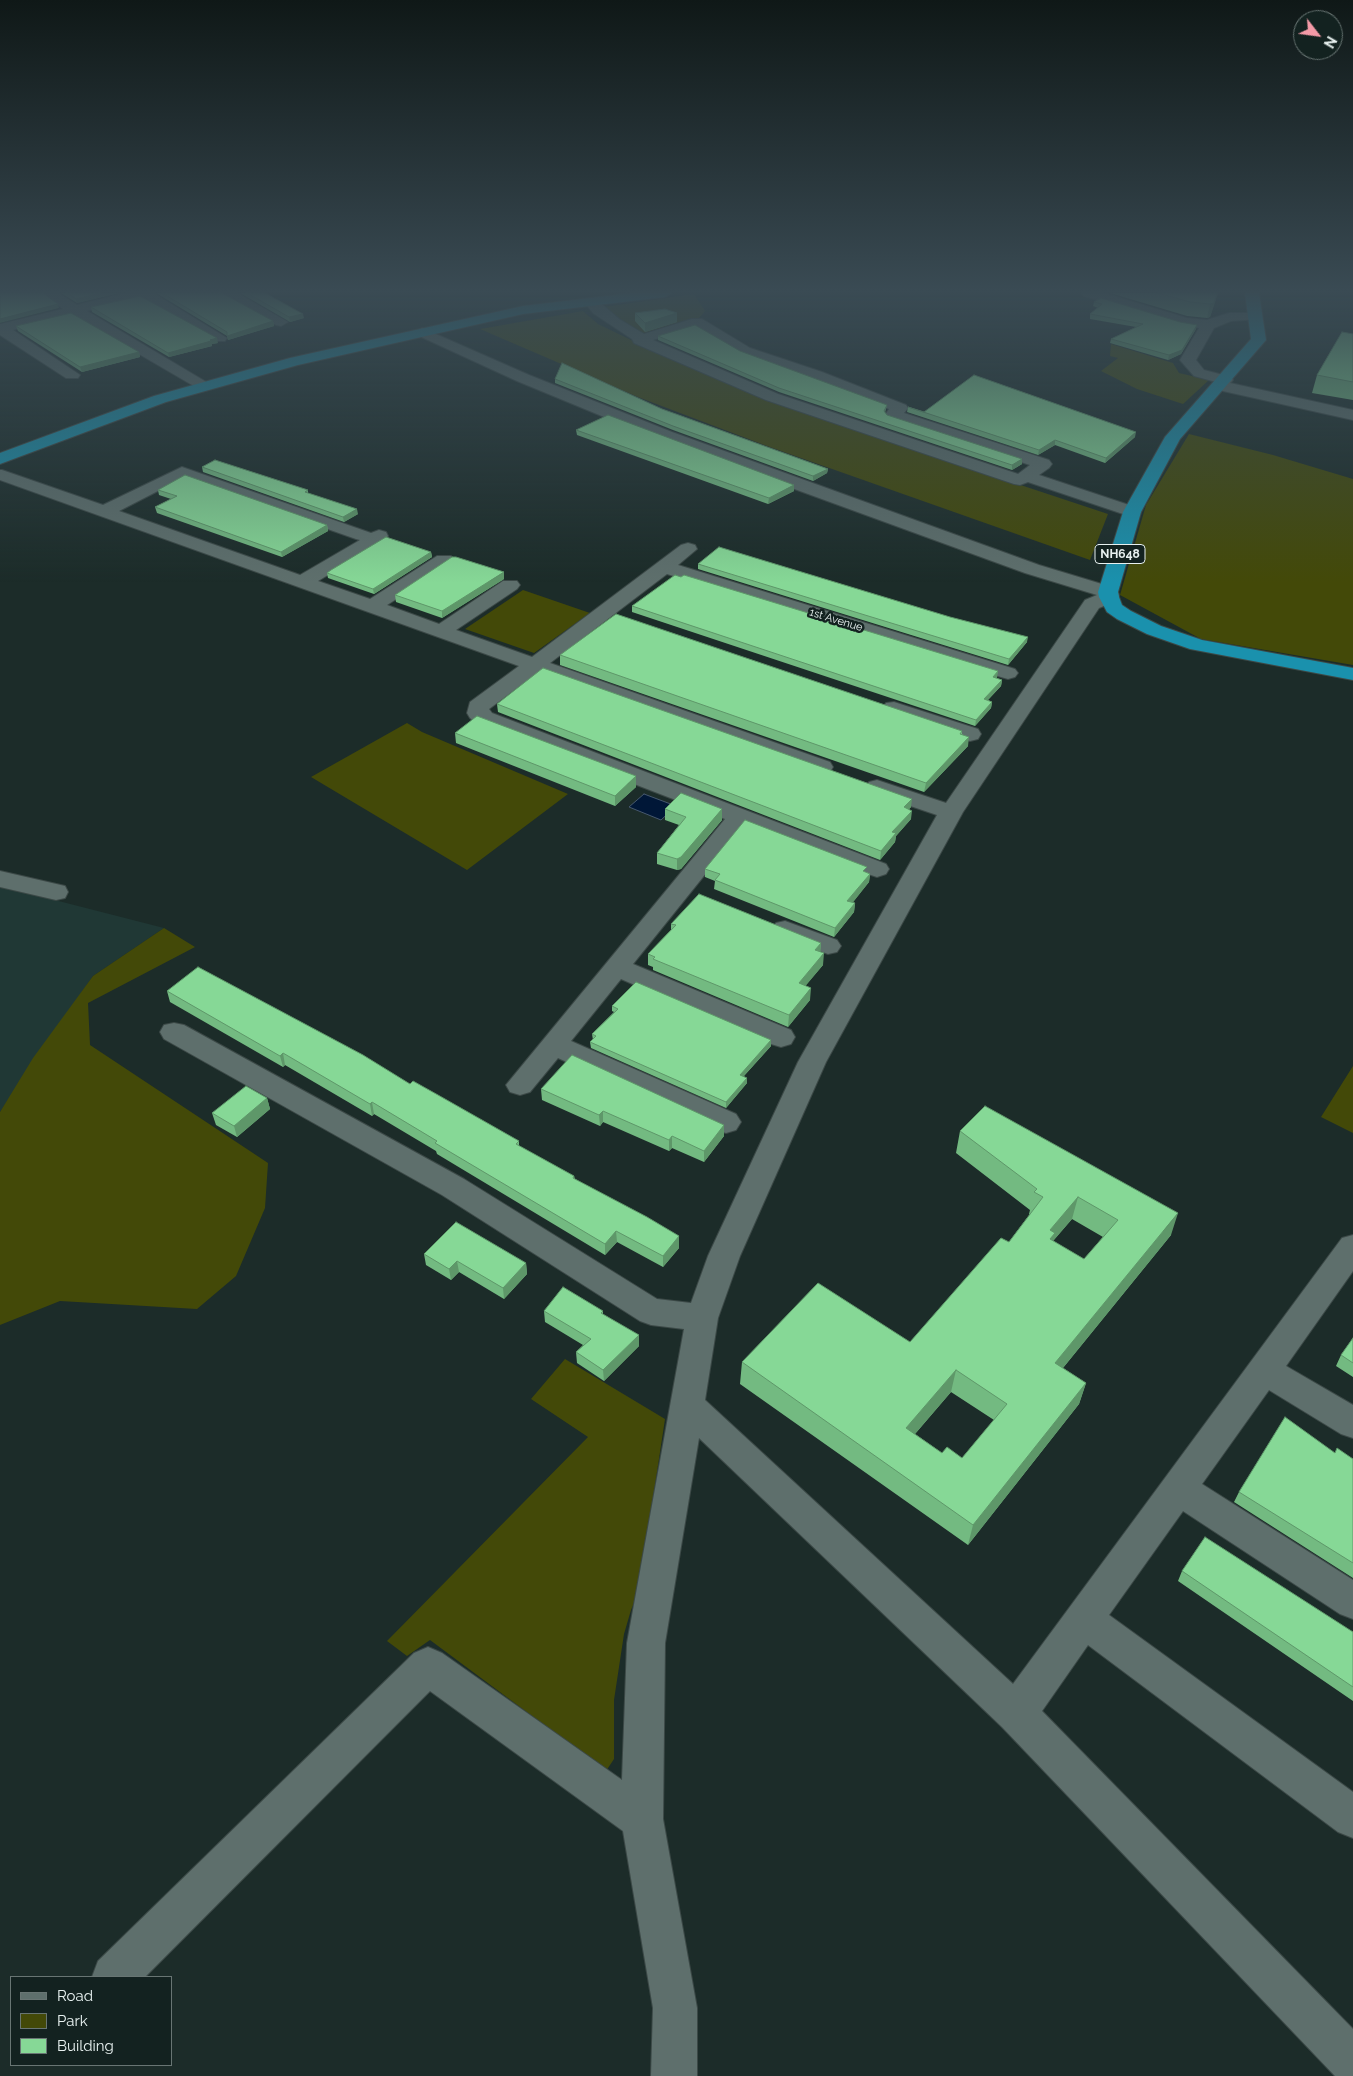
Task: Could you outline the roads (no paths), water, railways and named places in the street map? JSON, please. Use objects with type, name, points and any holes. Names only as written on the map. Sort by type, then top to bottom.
[{"type":"highway","points":[[1,467],[126,411],[193,390]]},
{"type":"highway","name":"NH648","points":[[1109,595],[1132,512],[1173,437],[1216,390]]},
{"type":"highway","points":[[1109,595],[1114,608],[1124,615],[1154,630],[1197,645],[1353,674]]},
{"type":"street","points":[[552,390],[666,436],[1000,558],[1109,595]]},
{"type":"street","points":[[755,390],[1020,480],[1043,464],[893,415],[900,408],[854,390]]},
{"type":"street","points":[[1250,390],[1353,415]]},
{"type":"street","points":[[1,467],[104,512],[951,812]]},
{"type":"street","points":[[104,512],[182,472],[371,536],[302,582]]},
{"type":"street","points":[[1026,476],[1132,512]]},
{"type":"street","points":[[688,548],[664,567],[614,614],[535,664],[478,707],[478,713],[484,718],[877,869]]},
{"type":"street","points":[[372,606],[444,560]]},
{"type":"street","name":"1st Avenue","points":[[664,567],[1008,673]]},
{"type":"street","points":[[441,630],[510,585]]},
{"type":"street","points":[[674,2076],[675,2008],[642,1818],[646,1642],[702,1318],[724,1256],[812,1062],[951,812],[1092,604],[1109,595]]},
{"type":"street","points":[[877,702],[970,734]]},
{"type":"street","points":[[520,1085],[617,967],[691,891],[740,816]]},
{"type":"street","points":[[0,879],[56,892]]},
{"type":"street","points":[[764,920],[828,946]]},
{"type":"street","points":[[617,967],[781,1037]]},
{"type":"street","points":[[174,1032],[453,1187],[651,1312],[702,1318]]},
{"type":"street","points":[[553,1044],[726,1122]]},
{"type":"street","points":[[1016,1713],[1263,1370],[1350,1257]]},
{"type":"street","points":[[1263,1370],[1353,1423]]},
{"type":"street","points":[[687,1405],[1016,1713],[1353,2062]]},
{"type":"street","points":[[1178,1488],[1353,1601]]},
{"type":"street","points":[[1083,1619],[1353,1817]]},
{"type":"street","points":[[115,1976],[428,1666],[642,1818]]},
{"type":"water","points":[[644,794],[676,806],[661,820],[629,807]]}]
